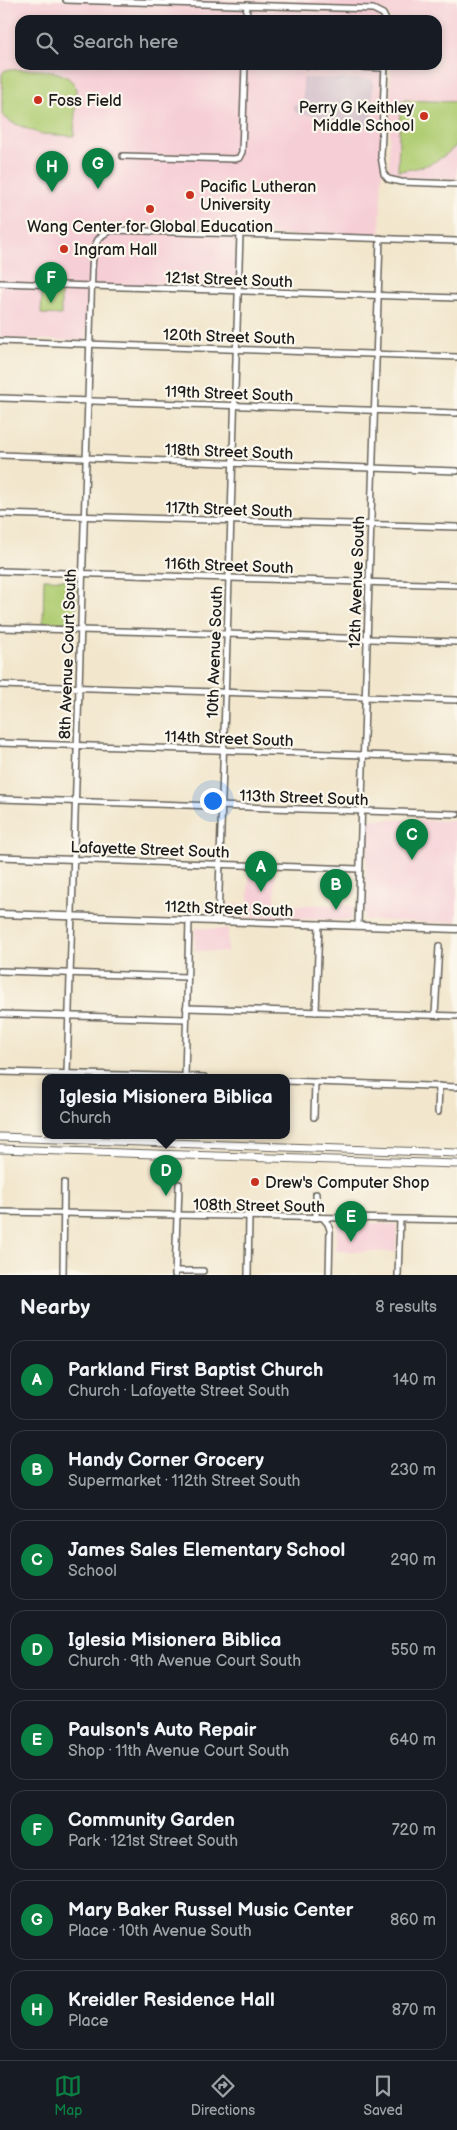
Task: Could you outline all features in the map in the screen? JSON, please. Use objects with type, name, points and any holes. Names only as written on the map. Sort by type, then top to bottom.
[{"type":"highway","points":[[0,1137],[42,1138]]},
{"type":"highway","points":[[57,1139],[457,1153]]},
{"type":"highway","points":[[0,1149],[457,1164]]},
{"type":"main road","name":"112th Street South","points":[[0,914],[457,929]]},
{"type":"street","points":[[66,0],[372,9],[384,15]]},
{"type":"street","points":[[246,15],[247,5]]},
{"type":"street","points":[[123,156],[239,158],[242,152],[245,70]]},
{"type":"street","points":[[385,70],[382,171],[388,179],[401,182],[457,184]]},
{"type":"street","name":"8th Avenue Court South","points":[[67,1073],[89,344],[94,249],[99,237],[113,230],[240,234]]},
{"type":"street","points":[[240,234],[457,241]]},
{"type":"street","name":"10th Avenue South","points":[[218,922],[240,234]]},
{"type":"street","name":"12th Avenue South","points":[[358,926],[380,238]]},
{"type":"street","name":"121st Street South","points":[[0,283],[457,298]]},
{"type":"street","name":"120th Street South","points":[[0,341],[457,357]]},
{"type":"street","name":"119th Street South","points":[[0,398],[457,413]]},
{"type":"street","name":"118th Street South","points":[[0,455],[457,471]]},
{"type":"street","name":"117th Street South","points":[[0,514],[457,527]]},
{"type":"street","name":"116th Street South","points":[[0,571],[457,585]]},
{"type":"street","points":[[0,628],[457,642]]},
{"type":"street","points":[[0,685],[457,700]]},
{"type":"street","name":"114th Street South","points":[[0,742],[457,758]]},
{"type":"street","name":"113th Street South","points":[[0,799],[457,814]]},
{"type":"street","name":"Lafayette Street South","points":[[0,857],[359,869]]},
{"type":"street","points":[[185,1074],[189,921]]},
{"type":"street","points":[[316,1012],[319,924]]},
{"type":"street","points":[[435,1015],[438,946]]},
{"type":"street","points":[[0,971],[187,977]]},
{"type":"street","points":[[186,1008],[457,1016]]},
{"type":"street","points":[[0,1014],[68,1014],[186,1019]]},
{"type":"street","points":[[0,1072],[96,1074]]},
{"type":"street","points":[[290,1081],[457,1087]]},
{"type":"street","points":[[314,1117],[315,1082]]},
{"type":"street","points":[[438,1112],[439,1086]]},
{"type":"street","points":[[62,1275],[64,1183]]},
{"type":"street","points":[[179,1184],[175,1273],[203,1271]]},
{"type":"street","points":[[316,1194],[316,1218]]},
{"type":"street","name":"108th Street South","points":[[0,1212],[457,1220]]},
{"type":"street","points":[[248,1275],[249,1217]]},
{"type":"street","points":[[324,1218],[330,1228],[329,1275]]},
{"type":"street","points":[[398,1275],[400,1220]]},
{"type":"shaded area","name":"Pacific Lutheran University","points":[[0,0],[457,0],[457,179],[400,177],[392,173],[389,167],[391,70],[442,70],[442,15],[388,15],[386,10],[386,15],[15,15],[15,70],[385,70],[380,238],[240,234],[238,291],[91,287],[88,293],[87,341],[0,338]]},
{"type":"shaded area","points":[[303,78],[373,79],[372,128],[298,114],[294,110],[293,105],[303,105]]},
{"type":"shaded area","points":[[368,819],[457,821],[457,923],[364,920]]},
{"type":"shaded area","points":[[249,869],[275,869],[275,905],[353,905],[352,920],[225,917],[225,904],[248,904]]},
{"type":"shaded area","points":[[195,928],[228,929],[227,952],[195,951]]},
{"type":"shaded area","points":[[337,1223],[397,1224],[396,1252],[336,1251]]},
{"type":"green space","name":"Foss Field","points":[[5,70],[46,70],[56,72],[72,81],[76,89],[74,136],[40,134],[11,122],[2,115],[2,74]]},
{"type":"green space","points":[[403,100],[457,102],[457,145],[430,164],[398,171],[400,104]]},
{"type":"green space","points":[[42,292],[61,293],[61,315],[41,314]]},
{"type":"green space","points":[[44,579],[77,580],[75,624],[43,623]]},
{"type":"place","name":"Foss Field","points":[[38,100]]},
{"type":"place","name":"Perry G Keithley Middle School","points":[[424,116]]},
{"type":"place","name":"Mary Baker Russel Music Center","points":[[98,189]]},
{"type":"place","name":"Kreidler Residence Hall","points":[[52,192]]},
{"type":"place","name":"Pacific Lutheran University","points":[[190,195]]},
{"type":"place","name":"Wang Center for Global Education","points":[[150,209]]},
{"type":"place","name":"Ingram Hall","points":[[64,249]]},
{"type":"place","name":"Community Garden","points":[[51,303]]},
{"type":"place","name":"James Sales Elementary School","points":[[412,860]]},
{"type":"place","name":"Parkland First Baptist Church","points":[[261,892]]},
{"type":"place","name":"Handy Corner Grocery","points":[[336,910]]},
{"type":"place","name":"Drew's Computer Shop","points":[[255,1182]]},
{"type":"place","name":"Iglesia Misionera Biblica","points":[[166,1196]]},
{"type":"place","name":"Paulson's Auto Repair","points":[[351,1242]]}]
